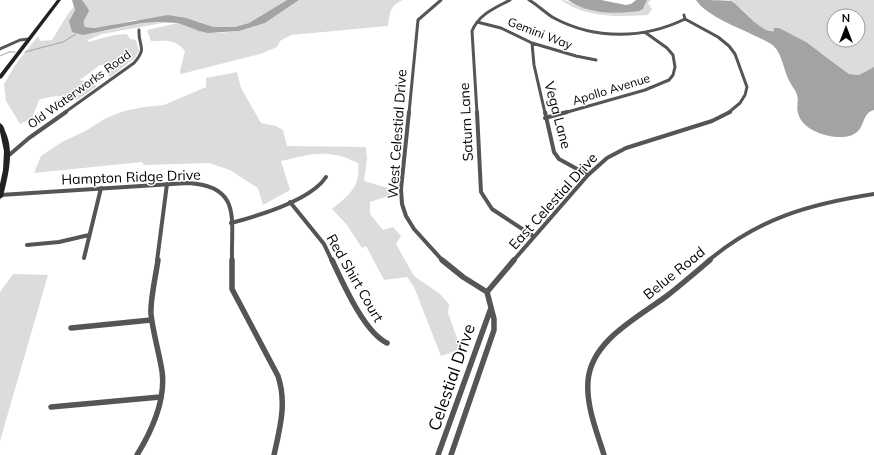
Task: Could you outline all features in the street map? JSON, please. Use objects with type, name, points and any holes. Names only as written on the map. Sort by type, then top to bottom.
[{"type":"street","points":[[0,77],[59,0]]},
{"type":"street","name":"West Celestial Drive","points":[[441,0],[424,13],[418,20],[402,180],[402,205],[410,223],[423,241],[458,273],[475,286],[487,292]]},
{"type":"street","points":[[477,22],[489,12],[510,0]]},
{"type":"street","points":[[529,0],[554,18],[586,30],[615,34],[646,33]]},
{"type":"street","name":"East Celestial Drive","points":[[487,292],[533,236],[552,218],[588,175],[607,158],[620,151],[712,121],[732,111],[743,99],[746,91],[746,82],[737,58],[733,50],[718,37],[685,17],[672,26],[646,33]]},
{"type":"street","name":"Gemini Way","points":[[477,22],[501,28],[532,43],[576,56],[596,60]]},
{"type":"street","name":"Saturn Lane","points":[[477,22],[472,31],[481,192],[487,203],[492,208],[533,236]]},
{"type":"street","name":"Old Waterworks Road","points":[[8,156],[32,136],[134,63],[141,55],[143,49],[139,36],[139,30]]},
{"type":"street","name":"Apollo Avenue","points":[[545,118],[645,90],[669,80],[676,67],[673,55],[646,33]]},
{"type":"street","points":[[0,49],[20,40],[29,39]]},
{"type":"street","name":"Vega Lane","points":[[532,43],[534,65],[545,118],[550,141],[556,156],[588,175]]},
{"type":"street","points":[[0,125],[6,139],[8,156],[0,196]]},
{"type":"street","points":[[231,223],[261,215],[290,202],[320,186],[326,176]]},
{"type":"street","name":"Hampton Ridge Drive","points":[[0,196],[101,188],[199,183],[215,188],[224,194],[229,201],[231,210],[232,289],[278,376],[283,390],[284,407],[274,455]]},
{"type":"street","points":[[137,455],[148,436],[160,397],[162,373],[151,313],[167,184]]},
{"type":"street","points":[[84,258],[101,188]]},
{"type":"street","name":"Belue Road","points":[[604,455],[590,401],[588,379],[589,372],[595,359],[614,336],[676,289],[714,256],[749,232],[798,210],[827,202],[874,194]]},
{"type":"street","name":"Red Shirt Court","points":[[290,202],[324,244],[345,286],[368,326],[379,339],[388,343]]},
{"type":"street","points":[[26,245],[59,242],[89,235]]},
{"type":"street","name":"Celestial Drive","points":[[451,455],[494,330],[494,319],[487,292]]},
{"type":"street","name":"Celestial Drive","points":[[438,455],[491,308]]},
{"type":"street","points":[[71,328],[152,320]]},
{"type":"street","points":[[51,407],[160,397]]},
{"type":"shaded area","points":[[72,0],[82,0],[89,10],[84,20],[85,27],[95,28],[168,15],[186,18],[214,27],[235,27],[249,23],[287,0],[299,0],[265,23],[239,31],[208,33],[178,23],[159,22],[142,23],[83,35],[72,32],[69,21],[75,10]]},
{"type":"shaded area","points":[[82,0],[287,0],[249,23],[235,27],[214,27],[197,21],[134,20],[102,28],[85,27],[84,21],[88,13]]},
{"type":"shaded area","points":[[299,0],[403,0],[398,2],[391,10],[388,26],[291,35],[280,41],[277,47],[260,54],[181,74],[180,71],[185,51],[174,42],[151,41],[147,30],[178,23],[199,31],[219,33],[239,31],[265,23]]},
{"type":"shaded area","points":[[561,0],[600,12],[614,13],[644,7],[647,0],[651,0],[648,3],[652,9],[648,15],[603,15],[581,10]]},
{"type":"shaded area","points":[[568,0],[601,0],[626,5],[631,4],[636,0],[647,0],[643,9],[639,11],[611,13],[594,11],[576,5]]},
{"type":"shaded area","points":[[696,0],[731,1],[763,29],[774,31],[774,28],[779,28],[806,42],[849,74],[859,75],[874,67],[874,110],[869,112],[866,116],[860,129],[851,135],[837,137],[816,132],[804,124],[800,119],[797,111],[798,100],[796,93],[775,47],[763,39],[720,19],[702,7]]},
{"type":"shaded area","points":[[729,0],[874,0],[874,67],[859,75],[849,74],[823,54],[774,31],[762,28],[743,10]]},
{"type":"shaded area","points":[[74,7],[75,10],[70,18],[72,32],[106,31],[142,23],[168,22],[102,34],[88,40],[88,42],[114,35],[127,34],[130,39],[136,40],[139,51],[135,58],[109,78],[108,66],[100,65],[80,80],[97,86],[77,100],[58,96],[39,100],[32,118],[20,124],[6,101],[4,84],[16,64],[38,36],[40,41],[52,40]]},
{"type":"shaded area","points":[[237,72],[241,88],[261,123],[276,126],[283,130],[287,146],[366,147],[367,159],[364,181],[395,190],[395,194],[370,202],[370,214],[383,230],[393,227],[401,236],[396,244],[414,276],[440,294],[449,304],[448,313],[461,349],[441,356],[414,287],[407,277],[384,280],[366,246],[362,248],[347,225],[332,209],[348,195],[356,184],[358,178],[358,163],[347,158],[338,155],[320,154],[301,156],[281,161],[290,190],[263,205],[258,188],[230,170],[209,163],[144,165],[142,162],[34,173],[41,156],[62,142],[87,130],[106,118],[124,111],[164,105],[206,87],[206,78]]},
{"type":"shaded area","points":[[13,274],[48,275],[0,441],[0,292]]},
{"type":"waterway","points":[[25,52],[63,42],[76,34]]},
{"type":"waterway","points":[[0,56],[9,52],[15,52]]}]
